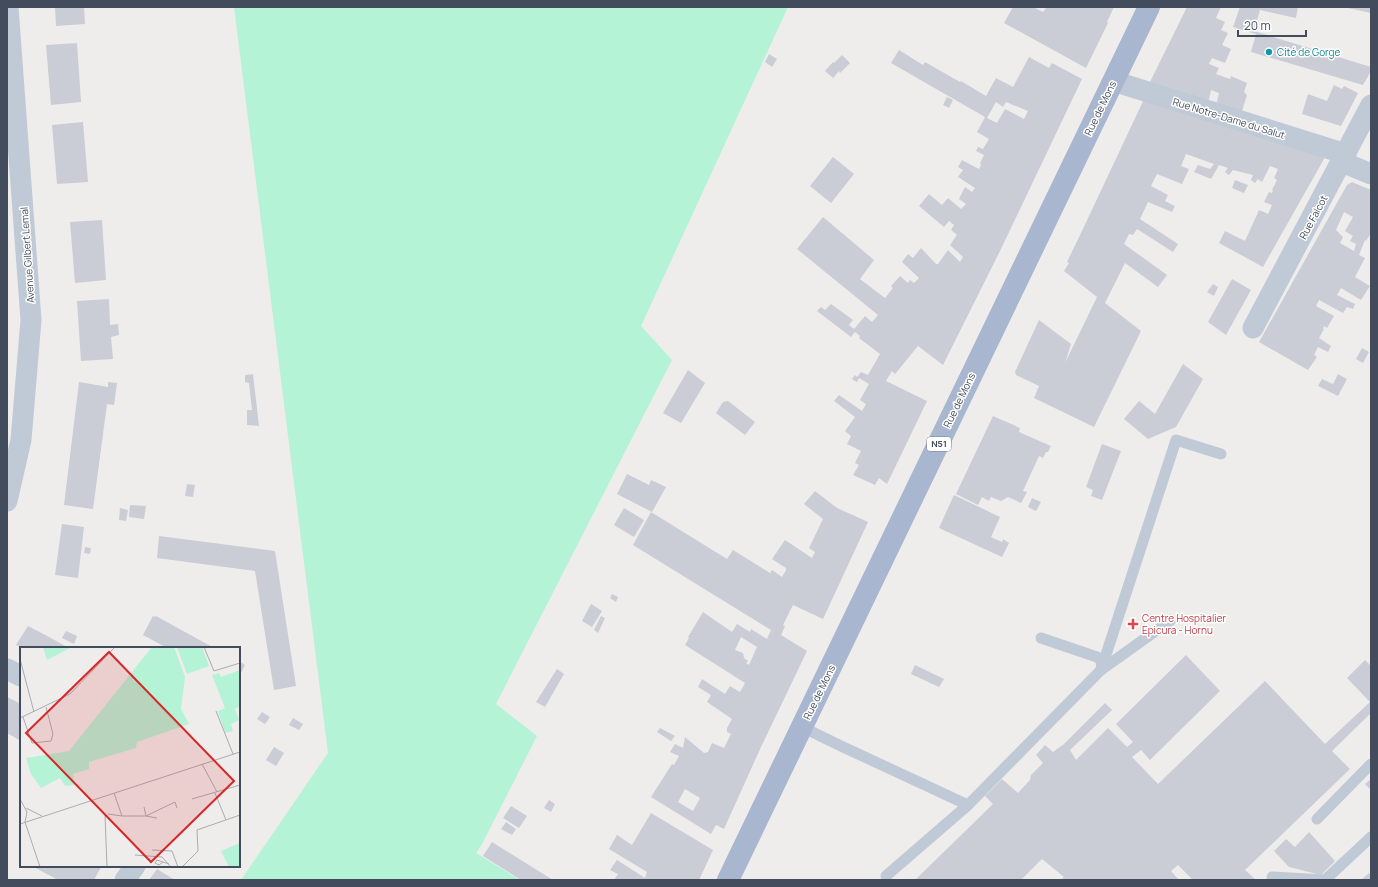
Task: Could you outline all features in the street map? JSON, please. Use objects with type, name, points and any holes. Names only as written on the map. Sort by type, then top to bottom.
[{"type":"main road","name":"Rue de Mons","points":[[728,880],[1149,7]]},
{"type":"street","name":"Avenue Gilbert Lemal","points":[[7,501],[21,440],[31,320],[8,7]]},
{"type":"street","name":"Rue Notre-Dame du Salut","points":[[1113,81],[1344,158],[1371,174]]},
{"type":"street","name":"Rue Falcot","points":[[1253,328],[1371,105]]},
{"type":"street","points":[[7,668],[20,675]]},
{"type":"street","points":[[125,880],[134,867]]},
{"type":"lane","points":[[1101,670],[1176,440],[1221,454]]},
{"type":"lane","points":[[886,876],[968,804],[1101,670],[1171,620]]},
{"type":"lane","points":[[1041,638],[1097,657],[1102,663],[1101,670]]},
{"type":"lane","points":[[802,727],[968,804]]},
{"type":"lane","points":[[1317,819],[1371,764]]},
{"type":"lane","points":[[1272,877],[1325,880],[1371,838]]},
{"type":"green space","points":[[234,7],[788,7],[641,326],[672,360],[496,704],[537,736],[476,853],[520,880],[241,880],[328,753]]},
{"type":"building","points":[[55,7],[84,7],[85,24],[56,26]]},
{"type":"building","points":[[1013,7],[1033,7],[1043,12],[1046,8],[1044,7],[1114,7],[1107,22],[1108,23],[1086,68],[1004,23]]},
{"type":"building","points":[[1187,7],[1221,7],[1216,18],[1225,22],[1221,30],[1228,33],[1222,45],[1231,49],[1225,63],[1212,58],[1209,64],[1219,68],[1216,74],[1230,79],[1231,76],[1247,83],[1244,92],[1247,95],[1241,114],[1216,105],[1219,93],[1211,90],[1208,104],[1148,86]]},
{"type":"building","points":[[1240,7],[1298,7],[1296,18],[1260,10],[1254,31],[1371,67],[1371,71],[1363,85],[1251,52],[1256,34],[1233,27]]},
{"type":"building","points":[[1371,7],[1371,13],[1348,8]]},
{"type":"building","points":[[77,43],[81,102],[51,105],[46,45]]},
{"type":"building","points":[[899,50],[923,65],[925,62],[986,96],[996,78],[1013,87],[1029,57],[1049,68],[1052,63],[1082,79],[1000,251],[943,365],[918,346],[895,374],[892,371],[886,381],[927,401],[887,484],[879,478],[875,485],[853,475],[859,465],[855,463],[861,451],[847,444],[851,436],[845,431],[855,417],[834,401],[839,395],[862,411],[866,404],[860,400],[869,384],[859,378],[857,382],[852,379],[855,375],[857,377],[861,372],[868,375],[880,354],[859,338],[860,336],[855,332],[851,337],[817,311],[821,307],[825,310],[831,304],[853,320],[849,325],[854,329],[865,316],[872,322],[878,315],[797,249],[823,217],[874,260],[860,279],[885,298],[893,288],[891,286],[900,276],[908,283],[910,280],[914,283],[919,278],[902,262],[908,254],[913,258],[921,248],[936,264],[938,264],[948,250],[960,262],[963,257],[950,245],[957,235],[951,230],[954,225],[949,221],[944,227],[919,206],[929,194],[942,205],[948,198],[961,209],[966,204],[959,199],[965,187],[972,192],[975,188],[958,177],[963,170],[958,167],[962,160],[979,169],[984,155],[976,151],[978,147],[983,149],[989,139],[977,132],[985,117],[891,63]],"holes":[[[996,102],[1003,107],[1006,102],[1028,111],[1024,119],[1005,109],[997,123],[987,118]]]},
{"type":"building","points":[[769,54],[777,59],[772,67],[765,62]]},
{"type":"building","points":[[842,55],[850,63],[840,73],[839,71],[833,78],[825,71]]},
{"type":"building","points":[[1334,85],[1342,89],[1344,86],[1358,93],[1341,126],[1302,114],[1308,94],[1327,101]]},
{"type":"building","points":[[947,97],[953,100],[949,108],[943,105]]},
{"type":"building","points":[[1145,97],[1322,151],[1324,159],[1263,267],[1219,243],[1225,231],[1245,241],[1259,210],[1268,214],[1272,205],[1264,202],[1269,192],[1272,193],[1277,180],[1274,178],[1278,169],[1270,166],[1262,182],[1258,179],[1255,183],[1251,180],[1253,175],[1233,170],[1229,175],[1225,172],[1228,168],[1219,165],[1211,179],[1194,172],[1198,165],[1210,169],[1214,164],[1186,154],[1181,166],[1189,169],[1182,184],[1157,174],[1151,186],[1168,195],[1165,201],[1175,206],[1172,212],[1148,202],[1140,219],[1178,244],[1173,252],[1137,229],[1133,235],[1129,234],[1124,244],[1167,275],[1158,287],[1125,263],[1105,303],[1141,331],[1094,427],[1034,398],[1039,386],[1016,375],[1015,372],[1039,320],[1071,344],[1065,363],[1097,297],[1064,271]]},
{"type":"building","points":[[83,122],[88,182],[57,184],[52,125]]},
{"type":"building","points":[[833,157],[854,174],[831,203],[810,186]]},
{"type":"building","points":[[1235,180],[1248,185],[1244,193],[1232,188]]},
{"type":"building","points":[[1352,182],[1371,190],[1371,233],[1366,241],[1365,240],[1359,255],[1365,258],[1355,277],[1370,286],[1361,300],[1341,288],[1337,295],[1355,304],[1353,309],[1347,307],[1343,313],[1319,300],[1316,306],[1334,316],[1327,328],[1324,326],[1319,338],[1331,346],[1328,352],[1318,347],[1314,355],[1317,357],[1308,370],[1259,342],[1347,185]],"holes":[[[1344,212],[1353,217],[1345,231],[1353,236],[1350,241],[1356,244],[1354,251],[1340,243],[1343,237],[1336,230]]]},
{"type":"building","points":[[102,220],[106,280],[75,283],[70,222]]},
{"type":"building","points":[[1232,279],[1251,290],[1226,335],[1208,322]]},
{"type":"building","points":[[1213,284],[1218,287],[1214,296],[1207,292]]},
{"type":"building","points":[[109,299],[110,325],[118,324],[119,335],[111,337],[113,359],[81,361],[77,301]]},
{"type":"building","points":[[1362,348],[1369,352],[1363,363],[1356,359]]},
{"type":"building","points":[[1183,364],[1203,379],[1176,427],[1148,439],[1124,419],[1139,401],[1155,414]]},
{"type":"building","points":[[688,370],[705,383],[681,423],[663,413]]},
{"type":"building","points":[[253,374],[259,426],[247,425],[247,410],[252,410],[249,383],[245,382],[245,375]]},
{"type":"building","points":[[1338,374],[1347,379],[1338,396],[1318,386],[1322,379],[1333,384]]},
{"type":"building","points":[[79,382],[108,387],[108,382],[117,383],[114,405],[107,404],[93,509],[64,505]]},
{"type":"building","points":[[728,401],[755,422],[745,435],[716,413],[723,402]]},
{"type":"building","points":[[993,416],[1020,428],[1019,432],[1051,446],[1043,458],[1039,456],[1023,491],[1027,492],[1021,503],[1008,497],[1001,501],[991,497],[989,501],[982,497],[978,505],[956,494]]},
{"type":"building","points":[[1102,444],[1121,451],[1102,500],[1091,496],[1093,490],[1086,487]]},
{"type":"building","points":[[627,474],[649,485],[651,480],[666,487],[652,512],[617,494]]},
{"type":"building","points":[[187,484],[195,485],[193,497],[185,496]]},
{"type":"building","points":[[815,491],[837,508],[868,522],[823,619],[793,605],[783,625],[785,626],[781,635],[807,651],[724,829],[716,825],[711,834],[651,797],[672,764],[674,765],[679,756],[670,752],[675,744],[683,748],[685,737],[704,753],[708,752],[712,743],[724,748],[731,734],[727,732],[727,728],[732,719],[707,702],[711,695],[698,687],[702,679],[725,694],[730,686],[740,692],[745,683],[685,645],[703,612],[732,632],[737,624],[750,632],[751,629],[767,639],[771,630],[633,545],[651,512],[727,559],[733,550],[770,573],[772,570],[782,577],[786,568],[772,559],[785,540],[812,558],[815,552],[809,548],[823,519],[804,504]],"holes":[[[741,637],[757,647],[749,665],[746,663],[748,661],[744,658],[743,653],[735,650]],[[685,789],[700,798],[693,811],[678,802]]]},
{"type":"building","points":[[954,495],[1000,517],[991,537],[1002,542],[1003,539],[1009,543],[1002,557],[939,528]]},
{"type":"building","points":[[1032,498],[1041,502],[1036,511],[1028,507]]},
{"type":"building","points":[[130,505],[146,506],[144,519],[129,517]]},
{"type":"building","points":[[120,508],[128,510],[126,521],[119,520]]},
{"type":"building","points":[[624,508],[644,520],[634,537],[614,525]]},
{"type":"building","points":[[62,524],[84,527],[78,578],[55,575]]},
{"type":"building","points":[[159,536],[275,551],[296,686],[274,690],[255,571],[157,558]]},
{"type":"building","points":[[85,547],[91,548],[90,554],[84,553]]},
{"type":"building","points":[[612,594],[618,597],[616,602],[610,598]]},
{"type":"building","points":[[591,604],[602,611],[592,627],[582,621]]},
{"type":"building","points":[[153,616],[156,616],[212,647],[165,647],[143,635]]},
{"type":"building","points":[[601,616],[605,618],[598,633],[594,630]]},
{"type":"building","points":[[28,626],[67,647],[20,647],[16,645]]},
{"type":"building","points":[[66,631],[77,636],[74,644],[62,638]]},
{"type":"building","points":[[1186,655],[1220,691],[1150,760],[1141,750],[1132,757],[1158,784],[1265,681],[1325,744],[1370,702],[1347,678],[1365,660],[1371,666],[1371,713],[1332,751],[1350,769],[1245,870],[1256,880],[1193,880],[1178,865],[1171,871],[1179,880],[1061,880],[1064,877],[1042,859],[1021,880],[915,880],[993,804],[985,796],[1002,779],[1018,793],[1030,780],[1031,775],[1043,763],[1036,755],[1045,745],[1053,752],[1064,744],[1105,703],[1112,710],[1070,750],[1076,760],[1108,728],[1127,747],[1133,742],[1116,724]]},
{"type":"building","points":[[240,662],[245,665],[240,675]]},
{"type":"building","points":[[915,665],[944,679],[939,687],[911,674]]},
{"type":"building","points":[[557,669],[564,674],[545,707],[536,702]]},
{"type":"building","points":[[7,697],[20,704],[20,740],[7,733]]},
{"type":"building","points":[[262,712],[270,717],[265,724],[257,719]]},
{"type":"building","points":[[293,718],[303,724],[299,730],[289,725]]},
{"type":"building","points":[[660,728],[675,736],[671,741],[657,732]]},
{"type":"building","points":[[274,747],[284,753],[276,766],[266,760]]},
{"type":"building","points":[[1371,779],[1371,790],[1365,784]]},
{"type":"building","points":[[549,800],[555,804],[551,812],[544,808]]},
{"type":"building","points":[[511,806],[527,816],[519,828],[503,818]]},
{"type":"building","points":[[651,813],[713,850],[699,880],[614,880],[618,874],[610,870],[617,860],[645,878],[647,872],[609,849],[617,835],[632,845]]},
{"type":"building","points":[[506,822],[516,829],[512,835],[501,829]]},
{"type":"building","points":[[1309,832],[1335,861],[1321,875],[1289,867],[1274,851],[1286,839],[1295,847]]},
{"type":"building","points":[[492,842],[553,880],[521,880],[483,856]]},
{"type":"building","points":[[34,867],[101,867],[94,880],[58,880]]},
{"type":"building","points":[[157,869],[175,880],[149,880]]},
{"type":"building","points":[[1369,873],[1371,875],[1371,880],[1361,880]]},
{"type":"place","name":"Cité de Gorge","points":[[1269,52]]},
{"type":"place","name":"Centre Hospitalier Epicura - Hornu","points":[[1133,624]]}]
